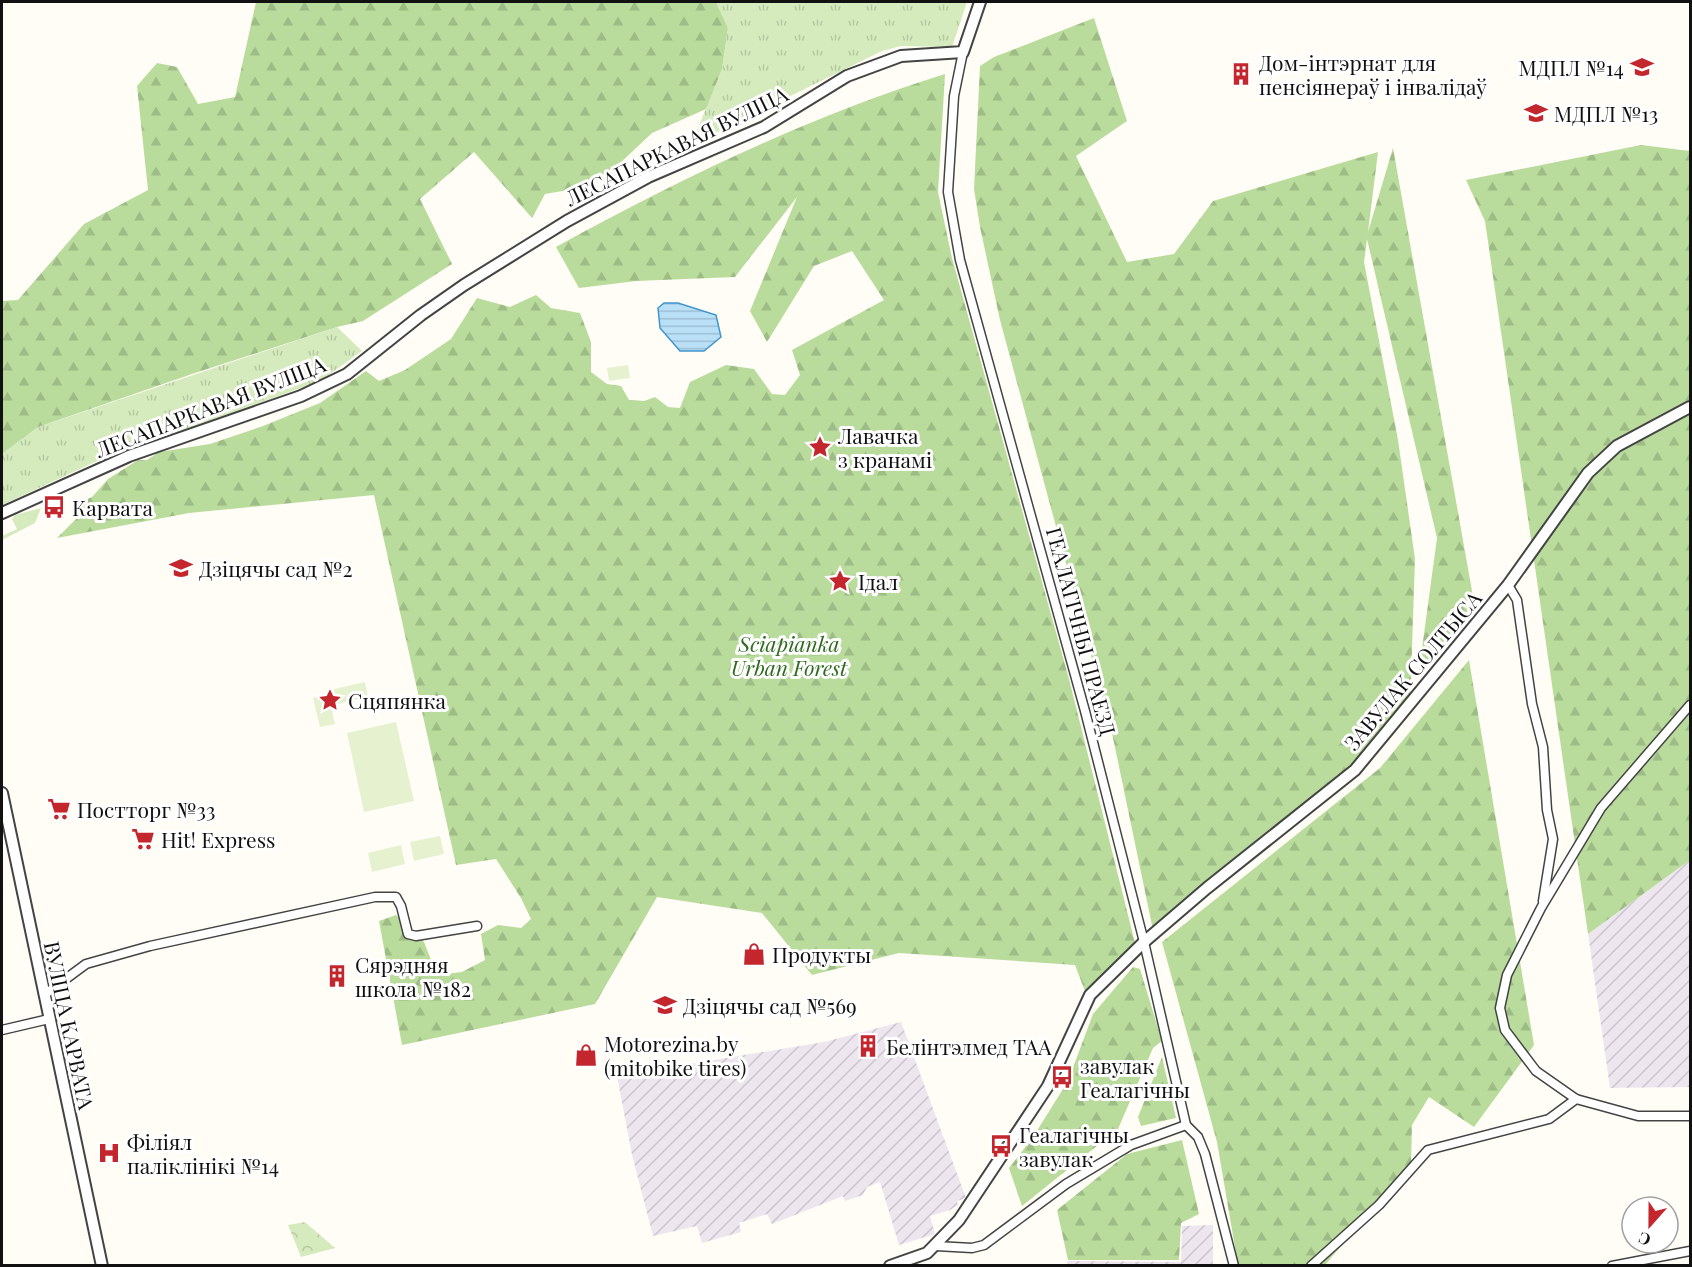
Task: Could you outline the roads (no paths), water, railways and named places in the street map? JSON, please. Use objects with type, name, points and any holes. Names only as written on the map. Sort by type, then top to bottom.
[{"type":"street","name":"ГЕАЛАГІЧНЫ ПРАЕЗД","points":[[980,2],[963,52],[954,96],[948,192],[960,260],[1085,711],[1144,942],[1186,1125],[1198,1137],[1205,1154],[1234,1266]]},
{"type":"street","name":"ЛЕСАПАРКАВАЯ ВУЛІЦА","points":[[2,513],[129,456],[300,396],[347,375],[421,315],[464,285],[567,221],[648,177],[764,127],[847,76],[901,56],[963,52]]},
{"type":"street","name":"ЗАВУЛАК СОЛТЫСА","points":[[936,1246],[959,1220],[1048,1086],[1090,995],[1144,942],[1355,770],[1508,585],[1582,481],[1601,460],[1632,437],[1690,407]]},
{"type":"street","points":[[1508,585],[1517,600],[1532,704],[1543,747],[1547,810],[1553,839],[1551,866],[1541,908]]},
{"type":"street","points":[[1690,705],[1601,808],[1541,908],[1507,975],[1501,997],[1502,1019],[1510,1039],[1536,1071],[1576,1099],[1638,1116],[1690,1116]]},
{"type":"street","name":"ВУЛІЦА КАРВАТА","points":[[2,793],[102,1266]]},
{"type":"street","points":[[44,995],[86,964],[150,946],[375,897],[396,897],[401,906],[408,934],[416,936],[477,926]]},
{"type":"street","points":[[2,1030],[49,1019]]},
{"type":"street","points":[[1311,1266],[1379,1205],[1428,1150],[1549,1119],[1576,1099]]},
{"type":"street","points":[[890,1266],[920,1256],[936,1246],[972,1248],[984,1245],[1066,1184],[1131,1145],[1186,1125]]},
{"type":"street","points":[[1612,1266],[1690,1251]]},
{"type":"water","points":[[664,303],[678,303],[716,315],[721,337],[704,351],[680,351],[660,328],[658,308]]},
{"type":"place","name":"МДПЛ №14","points":[[1642,67]]},
{"type":"place","name":"Дом-інтэрнат для пенсіянераў і інвалідаў","points":[[1241,74]]},
{"type":"place","name":"МДПЛ №13","points":[[1536,113]]},
{"type":"place","name":"Лавачка з кранамі","points":[[820,447]]},
{"type":"place","name":"Карвата","points":[[54,507]]},
{"type":"place","name":"Дзіцячы сад №2","points":[[181,568]]},
{"type":"place","name":"Ідал","points":[[840,581]]},
{"type":"place","name":"Сцяпянка","points":[[330,700]]},
{"type":"place","name":"Постторг №33","points":[[59,809]]},
{"type":"place","name":"Hit! Express","points":[[143,839]]},
{"type":"place","name":"Продукты","points":[[754,954]]},
{"type":"place","name":"Сярэдняя школа №182","points":[[337,976]]},
{"type":"place","name":"Дзіцячы сад №569","points":[[665,1005]]},
{"type":"place","name":"Белінтэлмед ТАА","points":[[868,1046]]},
{"type":"place","name":"Motorezina.by (mitobike tires)","points":[[586,1055]]},
{"type":"place","name":"завулак Геалагічны","points":[[1062,1077]]},
{"type":"place","name":"Геалагічны завулак","points":[[1001,1146]]},
{"type":"place","name":"Філіял паліклінікі №14","points":[[109,1153]]},
{"type":"park label","name":"Sciapianka Urban Forest","points":[[789,655]]}]
